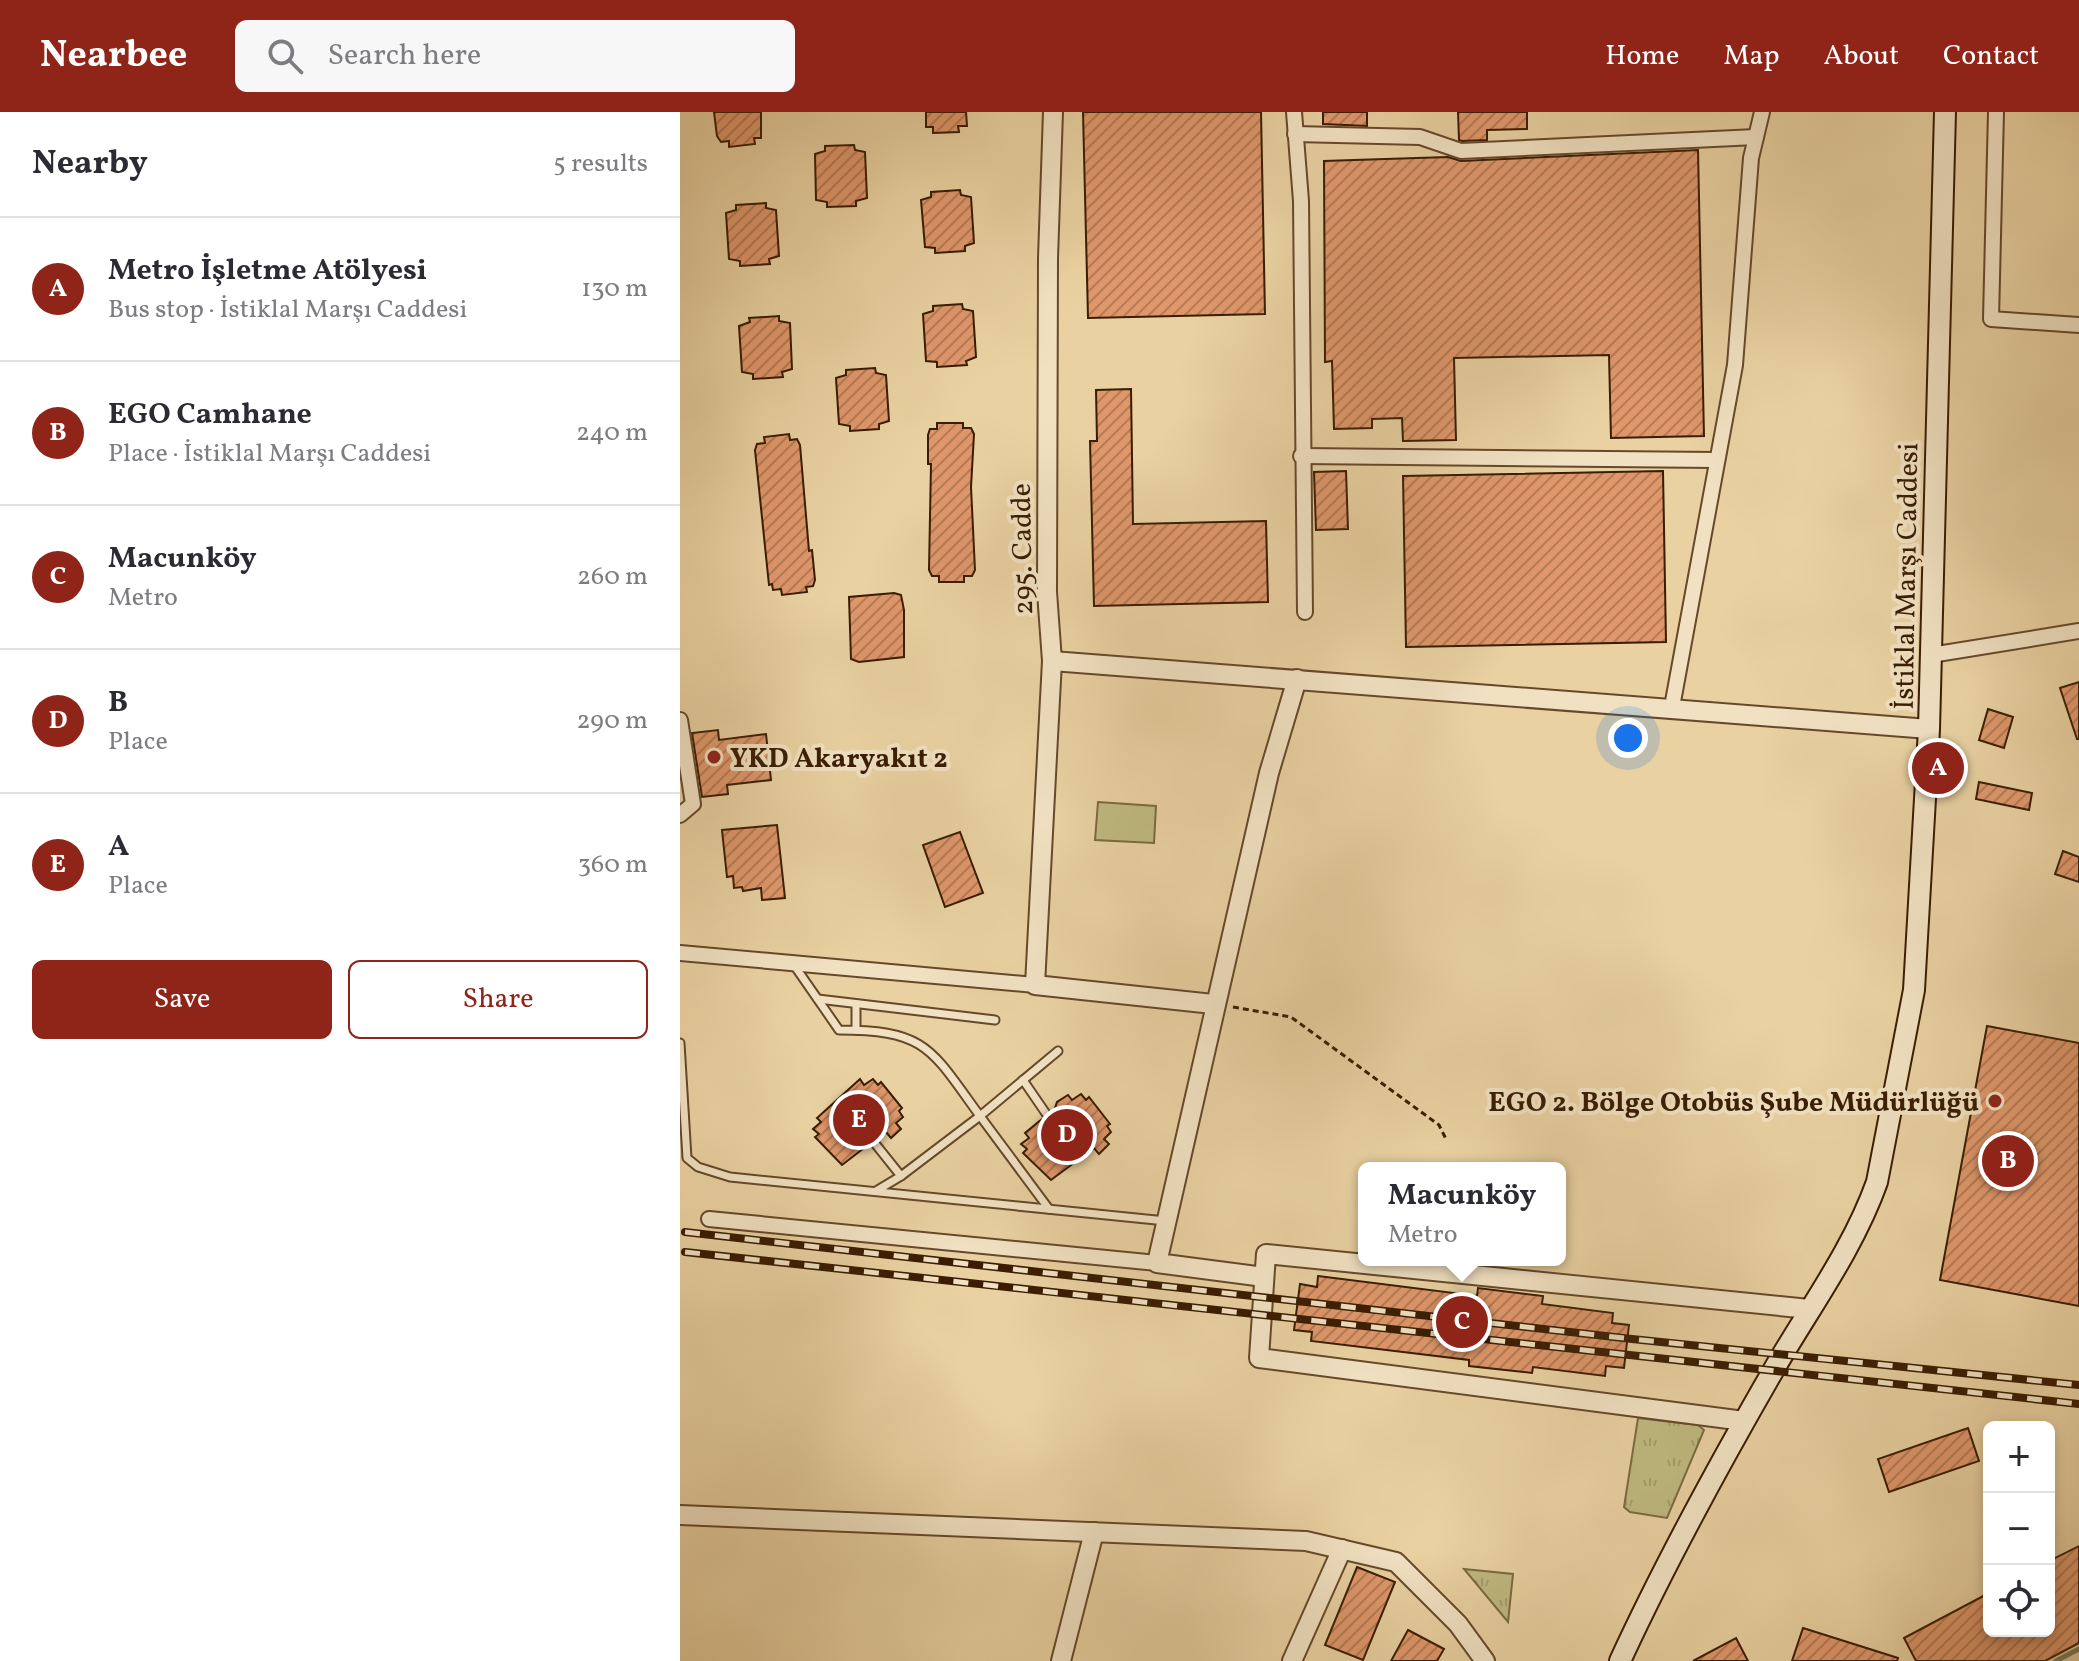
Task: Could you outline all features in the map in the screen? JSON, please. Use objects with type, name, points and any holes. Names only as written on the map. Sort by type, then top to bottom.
[{"type":"main road","name":"İstiklal Marşı Caddesi","points":[[1620,1661],[1650,1596],[1744,1421],[1869,1204],[1877,1182],[1914,990],[1929,729],[1945,112]]},
{"type":"street","name":"295. Cadde","points":[[1035,985],[1052,661],[1047,545],[1053,112]]},
{"type":"street","points":[[1294,112],[1301,201],[1301,456],[1305,612]]},
{"type":"street","points":[[1672,707],[1735,365],[1751,158],[1762,112]]},
{"type":"street","points":[[1996,112],[1991,319],[2079,325]]},
{"type":"street","points":[[1295,134],[1420,137],[1461,151],[1756,137]]},
{"type":"street","points":[[1301,456],[1717,460]]},
{"type":"street","points":[[1931,655],[2079,631]]},
{"type":"street","points":[[1052,661],[1929,729]]},
{"type":"street","points":[[1157,1263],[1213,1004],[1269,773],[1297,679]]},
{"type":"street","points":[[680,720],[693,804],[680,815]]},
{"type":"street","points":[[680,953],[1213,1004]]},
{"type":"street","points":[[709,1219],[1157,1263],[1264,1277]]},
{"type":"street","points":[[1358,1263],[1266,1254],[1259,1358],[1744,1421]]},
{"type":"street","points":[[1384,1266],[1809,1309]]},
{"type":"street","points":[[680,1515],[1306,1541],[1396,1562],[1485,1661]]},
{"type":"street","points":[[1061,1661],[1094,1532]]},
{"type":"street","points":[[1292,1661],[1342,1549]]},
{"type":"street","points":[[1463,1661],[1472,1644]]},
{"type":"lane","points":[[792,963],[839,1030],[899,1034],[926,1046],[1049,1209]]},
{"type":"lane","points":[[818,999],[995,1020]]},
{"type":"lane","points":[[856,1004],[856,1030]]},
{"type":"lane","points":[[680,1043],[687,1158],[698,1167],[730,1177],[1166,1221]]},
{"type":"lane","points":[[876,1191],[901,1176],[980,1116],[1058,1051]]},
{"type":"lane","points":[[1023,1080],[1047,1115]]},
{"type":"lane","points":[[873,1141],[901,1176]]},
{"type":"path","points":[[1213,1004],[1291,1017],[1439,1125],[1446,1139]]},
{"type":"green space","points":[[1098,802],[1156,806],[1154,843],[1095,840]]},
{"type":"green space","points":[[1638,1418],[1698,1425],[1704,1430],[1667,1518],[1630,1512],[1624,1507]]},
{"type":"green space","points":[[1464,1569],[1513,1574],[1508,1622]]},
{"type":"building","points":[[714,112],[761,112],[761,138],[754,138],[755,144],[729,147],[729,141],[721,142],[717,136]]},
{"type":"building","points":[[926,112],[966,112],[967,126],[958,126],[959,132],[933,133],[933,127],[926,127]]},
{"type":"building","points":[[1083,112],[1261,112],[1265,314],[1088,318]]},
{"type":"building","points":[[1323,112],[1367,112],[1367,126],[1323,124]]},
{"type":"building","points":[[1458,112],[1527,112],[1527,129],[1487,130],[1487,140],[1462,141],[1459,140]]},
{"type":"building","points":[[854,145],[855,150],[865,152],[867,198],[856,201],[856,206],[827,207],[827,202],[816,200],[815,154],[825,151],[825,146]]},
{"type":"building","points":[[1698,150],[1704,436],[1611,438],[1609,355],[1454,358],[1456,440],[1403,441],[1402,418],[1372,419],[1372,428],[1334,429],[1332,361],[1325,362],[1324,161],[1448,157],[1461,161]]},
{"type":"building","points":[[960,190],[961,195],[971,197],[974,243],[965,246],[965,251],[935,253],[935,248],[925,247],[921,200],[931,197],[931,192]]},
{"type":"building","points":[[766,203],[766,208],[776,210],[779,256],[769,259],[770,264],[740,266],[740,261],[729,259],[726,213],[736,210],[736,205]]},
{"type":"building","points":[[962,304],[963,309],[973,311],[976,357],[966,361],[967,365],[937,367],[937,362],[926,361],[923,314],[933,311],[933,306]]},
{"type":"building","points":[[779,316],[779,321],[790,323],[792,369],[782,372],[783,377],[753,379],[753,374],[742,372],[739,326],[750,322],[749,318]]},
{"type":"building","points":[[875,368],[876,373],[886,375],[889,421],[879,424],[879,429],[850,431],[850,426],[839,424],[836,378],[846,375],[846,370]]},
{"type":"building","points":[[1131,389],[1133,524],[1266,521],[1268,602],[1094,606],[1090,441],[1097,441],[1096,390]]},
{"type":"building","points":[[937,423],[963,423],[963,428],[971,428],[974,434],[971,487],[975,570],[972,576],[964,576],[964,582],[939,582],[939,576],[932,576],[929,570],[931,464],[928,464],[928,435],[930,429],[937,429]]},
{"type":"building","points":[[789,434],[790,440],[797,439],[800,445],[809,551],[812,550],[815,580],[813,586],[806,587],[807,592],[782,595],[781,589],[773,590],[772,584],[769,585],[755,450],[757,444],[765,443],[764,437]]},
{"type":"building","points":[[1346,471],[1348,529],[1316,530],[1314,472]]},
{"type":"building","points":[[1663,471],[1666,642],[1406,647],[1403,476]]},
{"type":"building","points":[[901,595],[904,610],[904,657],[859,662],[851,659],[849,597]]},
{"type":"building","points":[[2079,682],[2079,739],[2077,739],[2060,688]]},
{"type":"building","points":[[1988,709],[2013,717],[2004,748],[1979,740]]},
{"type":"building","points":[[718,730],[719,740],[766,734],[771,780],[727,785],[728,794],[702,797],[692,733]]},
{"type":"building","points":[[1979,782],[2032,793],[2029,810],[1976,799]]},
{"type":"building","points":[[777,825],[785,898],[762,900],[761,888],[743,891],[742,887],[734,888],[733,876],[727,877],[722,830]]},
{"type":"building","points":[[960,832],[983,893],[945,907],[923,845]]},
{"type":"building","points":[[2063,851],[2079,857],[2079,882],[2055,874]]},
{"type":"building","points":[[1987,1026],[2079,1043],[2079,1306],[1940,1280]]},
{"type":"building","points":[[860,1079],[864,1085],[873,1079],[878,1085],[881,1082],[902,1108],[899,1111],[903,1117],[896,1123],[901,1129],[891,1138],[886,1132],[879,1138],[870,1136],[868,1145],[842,1165],[815,1137],[819,1134],[813,1129],[821,1122],[817,1118]]},
{"type":"building","points":[[1081,1094],[1086,1100],[1089,1097],[1110,1124],[1107,1126],[1111,1132],[1104,1139],[1109,1144],[1099,1154],[1094,1148],[1051,1180],[1023,1153],[1027,1149],[1021,1144],[1029,1138],[1025,1133],[1042,1119],[1051,1120],[1057,1102],[1068,1095],[1072,1100]]},
{"type":"building","points":[[1318,1276],[1477,1296],[1478,1288],[1543,1296],[1542,1304],[1613,1313],[1612,1323],[1629,1325],[1624,1368],[1606,1366],[1605,1376],[1533,1367],[1532,1373],[1469,1366],[1469,1360],[1311,1341],[1312,1332],[1294,1330],[1300,1284],[1317,1287]]},
{"type":"building","points":[[1968,1428],[1979,1461],[1889,1492],[1878,1459]]},
{"type":"building","points":[[2079,1546],[2079,1643],[2045,1661],[1916,1661],[1904,1638],[1983,1596],[1983,1637],[2055,1637],[2055,1558]]},
{"type":"building","points":[[1357,1567],[1395,1582],[1363,1660],[1325,1645]]},
{"type":"building","points":[[1803,1628],[1898,1658],[1897,1661],[1792,1661]]},
{"type":"building","points":[[1408,1630],[1444,1649],[1437,1661],[1391,1661]]},
{"type":"building","points":[[1736,1638],[1748,1661],[1693,1661]]},
{"type":"waterway","points":[[2056,1661],[2079,1649]]},
{"type":"railway","points":[[685,1232],[1632,1339],[2079,1385]]},
{"type":"railway","points":[[685,1252],[2079,1404]]},
{"type":"place","name":"YKD Akaryakıt 2","points":[[714,757]]},
{"type":"place","name":"Metro İşletme Atölyesi","points":[[1938,768]]},
{"type":"place","name":"EGO 2. Bölge Otobüs Şube Müdürlüğü","points":[[1995,1101]]},
{"type":"place","name":"A","points":[[859,1120]]},
{"type":"place","name":"B","points":[[1067,1135]]},
{"type":"place","name":"EGO Camhane","points":[[2008,1161]]},
{"type":"place","name":"Macunköy","points":[[1462,1322]]}]
